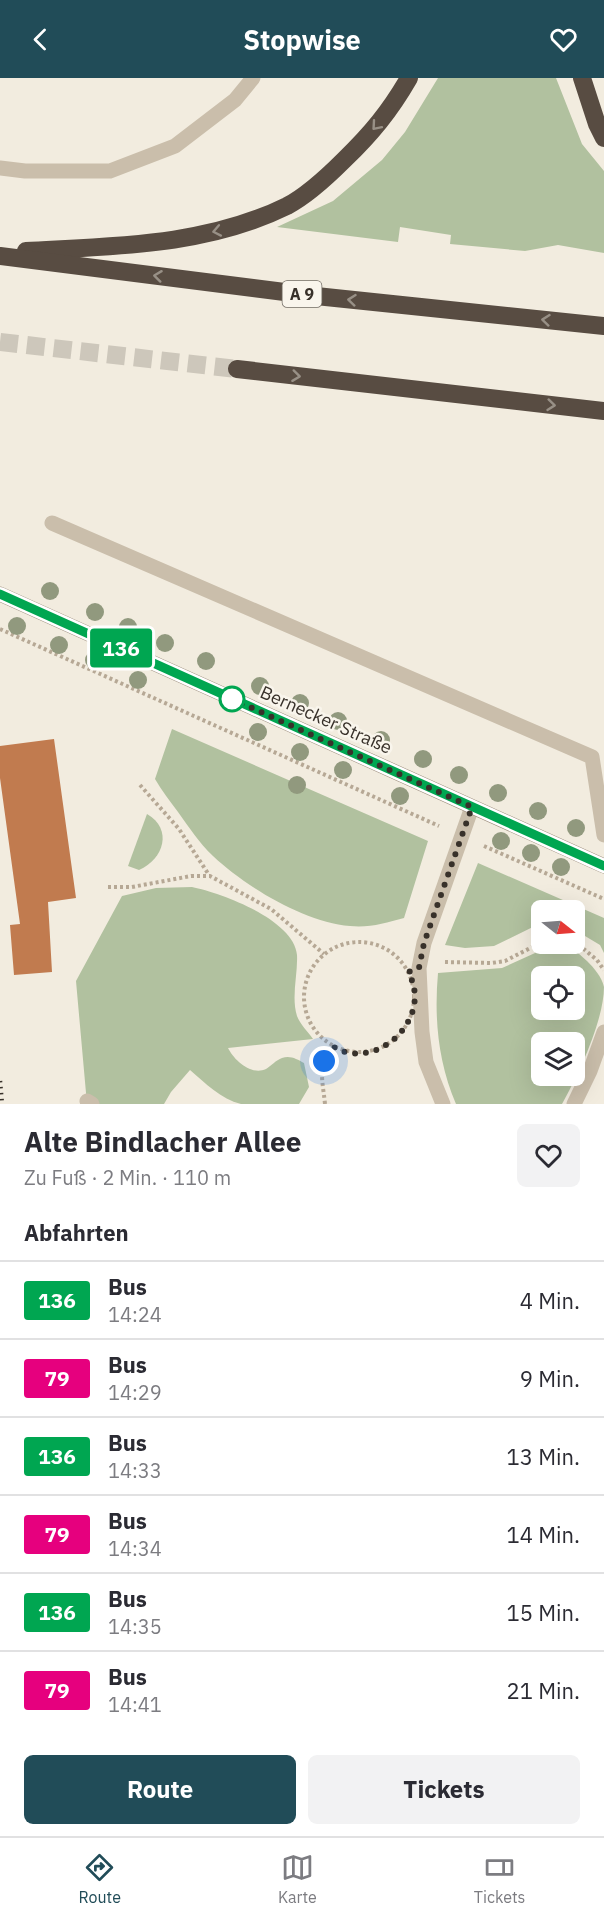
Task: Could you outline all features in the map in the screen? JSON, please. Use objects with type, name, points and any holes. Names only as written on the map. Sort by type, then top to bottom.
[{"type":"highway","points":[[0,254],[153,243],[232,228],[288,206],[322,181],[359,146],[393,106],[409,78]]},
{"type":"highway","points":[[582,78],[604,138]]},
{"type":"highway","name":"A 9","points":[[0,254],[316,296],[604,326]]},
{"type":"highway","points":[[237,369],[604,411]]},
{"type":"street","points":[[0,168],[25,171],[110,171],[175,146],[235,100],[253,78]]},
{"type":"street","points":[[52,523],[592,757],[604,835]]},
{"type":"street","name":"Bernecker Straße","points":[[0,594],[604,866]]},
{"type":"street","points":[[443,1104],[426,1062],[414,970],[472,807]]},
{"type":"street","points":[[574,1104],[590,1071],[604,1032]]},
{"type":"path","points":[[0,629],[604,899]]},
{"type":"path","points":[[140,784],[179,829],[210,876],[271,909],[324,954]]},
{"type":"path","points":[[108,887],[132,886],[191,876],[210,876]]},
{"type":"path","points":[[414,970],[413,1012],[408,1025],[395,1040],[378,1050],[358,1054],[338,1050],[322,1040],[310,1025],[305,1012],[303,990],[307,976],[324,954],[347,942],[371,942],[389,950],[414,970],[444,962],[505,961],[531,948]]},
{"type":"path","points":[[585,950],[597,960],[604,970]]},
{"type":"path","points":[[325,1104],[320,1077],[324,1061],[332,1046]]},
{"type":"green space","points":[[438,78],[556,78],[582,144],[604,171],[604,253],[558,245],[525,251],[450,244],[451,235],[400,227],[398,242],[277,227],[333,201],[382,160],[405,132]]},
{"type":"green space","points":[[172,729],[428,841],[404,918],[364,926],[350,926],[314,918],[259,891],[226,868],[199,840],[155,779]]},
{"type":"green space","points":[[147,814],[160,828],[162,844],[154,859],[139,870],[128,866]]},
{"type":"green space","points":[[478,863],[563,900],[531,900],[531,928],[494,946],[465,948],[445,945]]},
{"type":"green space","points":[[192,887],[221,895],[255,910],[284,930],[293,942],[297,955],[295,1009],[300,1022],[313,1039],[228,1048],[239,1062],[249,1069],[260,1071],[266,1069],[285,1057],[304,1063],[309,1087],[299,1104],[234,1102],[207,1085],[190,1070],[164,1104],[87,1104],[76,981],[122,896],[156,888]]},
{"type":"green space","points":[[585,910],[604,918],[604,953],[600,945],[585,936]]},
{"type":"green space","points":[[533,954],[579,954],[592,967],[604,987],[603,1000],[595,1031],[585,1056],[585,1032],[531,1032],[531,1086],[571,1086],[562,1104],[456,1104],[441,1056],[437,1023],[438,973],[502,968]]},
{"type":"building","points":[[54,739],[76,898],[48,902],[52,972],[14,975],[10,925],[20,924],[0,778],[0,746]]},
{"type":"tunnel","points":[[0,342],[237,369]]},
{"type":"railway","points":[[0,1081],[2,1104]]},
{"type":"bus line","name":"136","points":[[0,594],[604,866]]},
{"type":"route","points":[[232,699],[472,807],[424,943],[419,968],[408,972],[414,993],[413,1012],[408,1025],[395,1040],[378,1050],[358,1054],[338,1050],[332,1046],[324,1061]]}]
